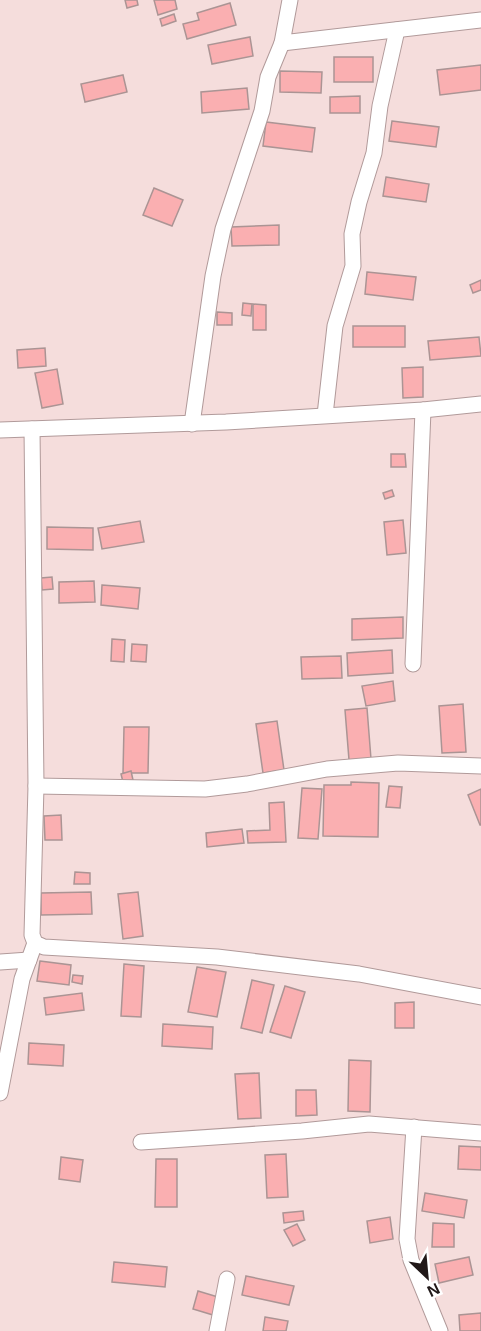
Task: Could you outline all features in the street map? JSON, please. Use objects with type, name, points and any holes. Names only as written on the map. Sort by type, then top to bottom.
[{"type":"street","points":[[192,424],[213,276],[223,229],[262,111],[268,77],[282,43],[290,0]]},
{"type":"street","points":[[282,43],[481,20]]},
{"type":"street","points":[[325,415],[335,326],[353,266],[352,234],[358,202],[375,153],[380,106],[397,30]]},
{"type":"street","points":[[0,430],[192,424],[423,410],[481,404]]},
{"type":"street","points":[[413,664],[423,410]]},
{"type":"street","points":[[0,1093],[14,1017],[35,943],[32,935],[36,786],[32,429]]},
{"type":"street","points":[[36,786],[205,789],[339,768],[398,763],[481,766]]},
{"type":"street","points":[[35,943],[44,947],[218,957],[347,973],[481,997]]},
{"type":"street","points":[[0,962],[29,960]]},
{"type":"street","points":[[141,1142],[369,1124],[481,1133]]},
{"type":"street","points":[[414,1127],[407,1239],[411,1260],[440,1331]]},
{"type":"street","points":[[218,1331],[227,1279]]},
{"type":"building","points":[[125,0],[137,0],[138,5],[127,8]]},
{"type":"building","points":[[154,0],[175,0],[177,9],[158,15]]},
{"type":"building","points":[[230,3],[236,25],[187,39],[183,24],[199,20],[197,13]]},
{"type":"building","points":[[174,14],[176,21],[162,26],[160,19]]},
{"type":"building","points":[[250,37],[253,56],[212,64],[208,45]]},
{"type":"building","points":[[334,57],[373,57],[373,82],[334,82]]},
{"type":"building","points":[[481,65],[481,90],[440,95],[437,70]]},
{"type":"building","points":[[280,71],[322,72],[321,93],[280,92]]},
{"type":"building","points":[[123,75],[127,92],[85,102],[81,84]]},
{"type":"building","points":[[247,88],[249,109],[202,113],[201,92]]},
{"type":"building","points":[[360,96],[360,113],[330,113],[330,97]]},
{"type":"building","points":[[392,121],[439,127],[436,147],[389,141]]},
{"type":"building","points":[[266,122],[315,128],[312,152],[263,146]]},
{"type":"building","points":[[386,177],[429,184],[426,202],[383,196]]},
{"type":"building","points":[[154,188],[183,200],[172,226],[143,215]]},
{"type":"building","points":[[279,225],[279,245],[232,246],[231,227]]},
{"type":"building","points":[[367,272],[416,277],[413,300],[365,294]]},
{"type":"building","points":[[481,280],[481,290],[473,293],[470,285]]},
{"type":"building","points":[[243,303],[252,304],[251,316],[242,315]]},
{"type":"building","points":[[253,304],[266,305],[266,330],[253,330]]},
{"type":"building","points":[[217,312],[232,313],[232,325],[217,325]]},
{"type":"building","points":[[353,326],[405,326],[405,347],[353,347]]},
{"type":"building","points":[[479,337],[481,356],[430,360],[428,341]]},
{"type":"building","points":[[45,348],[46,366],[18,368],[17,350]]},
{"type":"building","points":[[423,367],[423,397],[403,398],[402,368]]},
{"type":"building","points":[[57,369],[63,404],[42,408],[35,373]]},
{"type":"building","points":[[391,454],[405,454],[406,467],[391,467]]},
{"type":"building","points":[[392,490],[394,496],[385,499],[383,493]]},
{"type":"building","points":[[403,520],[406,553],[387,555],[384,522]]},
{"type":"building","points":[[140,521],[144,542],[102,549],[98,528]]},
{"type":"building","points":[[47,527],[93,528],[93,550],[47,549]]},
{"type":"building","points":[[52,577],[53,589],[42,590],[41,578]]},
{"type":"building","points":[[94,581],[95,602],[59,603],[59,582]]},
{"type":"building","points":[[102,585],[140,588],[138,609],[101,605]]},
{"type":"building","points":[[403,617],[403,638],[352,640],[352,619]]},
{"type":"building","points":[[112,639],[125,640],[124,662],[111,661]]},
{"type":"building","points":[[132,644],[147,645],[146,662],[131,661]]},
{"type":"building","points":[[392,650],[393,673],[348,676],[347,653]]},
{"type":"building","points":[[341,656],[342,678],[302,679],[301,657]]},
{"type":"building","points":[[393,681],[395,701],[366,706],[362,686]]},
{"type":"building","points":[[463,704],[466,752],[442,753],[439,706]]},
{"type":"building","points":[[367,708],[371,759],[349,760],[345,710]]},
{"type":"building","points":[[277,721],[284,770],[263,773],[256,724]]},
{"type":"building","points":[[124,727],[149,727],[148,773],[123,773]]},
{"type":"building","points":[[131,771],[133,780],[123,782],[121,774]]},
{"type":"building","points":[[351,782],[379,783],[378,837],[323,836],[324,785],[351,785]]},
{"type":"building","points":[[389,786],[402,787],[400,808],[386,807]]},
{"type":"building","points":[[302,788],[322,789],[318,839],[298,838]]},
{"type":"building","points":[[481,789],[481,825],[480,825],[468,795]]},
{"type":"building","points":[[284,802],[286,842],[248,843],[247,831],[270,830],[269,803]]},
{"type":"building","points":[[61,815],[62,840],[45,840],[44,816]]},
{"type":"building","points":[[242,829],[244,843],[207,847],[206,833]]},
{"type":"building","points":[[75,872],[90,873],[90,884],[74,884]]},
{"type":"building","points":[[91,892],[92,914],[41,915],[41,893]]},
{"type":"building","points":[[138,892],[143,936],[123,939],[118,894]]},
{"type":"building","points":[[40,961],[71,965],[69,985],[37,981]]},
{"type":"building","points":[[124,964],[144,966],[141,1017],[121,1016]]},
{"type":"building","points":[[197,967],[226,972],[217,1017],[188,1012]]},
{"type":"building","points":[[73,975],[83,976],[82,984],[72,982]]},
{"type":"building","points":[[252,980],[274,985],[262,1033],[241,1028]]},
{"type":"building","points":[[285,986],[305,992],[291,1038],[270,1032]]},
{"type":"building","points":[[82,993],[84,1010],[46,1015],[44,998]]},
{"type":"building","points":[[414,1002],[414,1028],[395,1028],[395,1003]]},
{"type":"building","points":[[163,1024],[213,1027],[212,1049],[162,1046]]},
{"type":"building","points":[[29,1043],[64,1045],[63,1066],[28,1064]]},
{"type":"building","points":[[349,1060],[371,1061],[370,1112],[348,1111]]},
{"type":"building","points":[[259,1073],[261,1118],[238,1119],[235,1074]]},
{"type":"building","points":[[296,1090],[316,1090],[317,1115],[296,1116]]},
{"type":"building","points":[[459,1146],[481,1147],[481,1170],[458,1169]]},
{"type":"building","points":[[286,1154],[288,1197],[267,1198],[265,1155]]},
{"type":"building","points":[[61,1157],[83,1160],[80,1182],[59,1179]]},
{"type":"building","points":[[156,1159],[177,1159],[177,1207],[155,1207]]},
{"type":"building","points":[[425,1193],[467,1200],[464,1218],[422,1211]]},
{"type":"building","points":[[303,1211],[304,1220],[284,1223],[283,1213]]},
{"type":"building","points":[[390,1217],[393,1239],[370,1243],[367,1221]]},
{"type":"building","points":[[433,1223],[454,1224],[454,1247],[432,1247]]},
{"type":"building","points":[[297,1224],[305,1240],[293,1246],[284,1230]]},
{"type":"building","points":[[469,1257],[473,1275],[439,1283],[435,1264]]},
{"type":"building","points":[[114,1262],[167,1267],[165,1287],[112,1282]]},
{"type":"building","points":[[246,1276],[294,1286],[289,1305],[242,1295]]},
{"type":"building","points":[[198,1291],[218,1297],[213,1315],[193,1309]]},
{"type":"building","points":[[481,1313],[481,1331],[460,1331],[459,1315]]},
{"type":"building","points":[[265,1317],[288,1321],[286,1331],[263,1331]]}]
